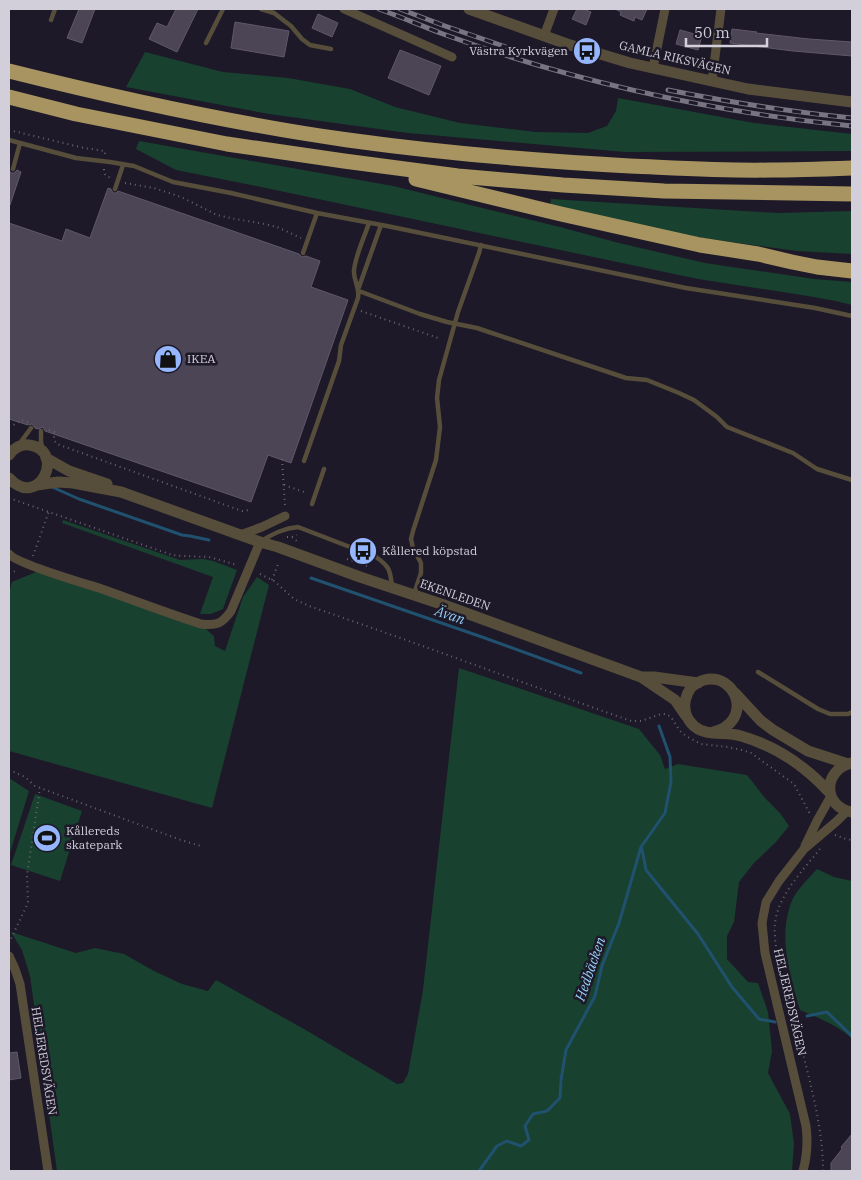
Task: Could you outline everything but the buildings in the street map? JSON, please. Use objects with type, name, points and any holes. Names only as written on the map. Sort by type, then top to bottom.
[{"type":"highway","points":[[9,71],[84,90],[229,120],[348,140],[463,154],[662,167],[769,170],[852,168]]},
{"type":"highway","points":[[9,97],[76,114],[227,144],[458,176],[664,191],[852,194]]},
{"type":"highway","points":[[344,161],[561,214],[700,245],[817,267],[852,271]]},
{"type":"highway","points":[[766,256],[852,262]]},
{"type":"street","points":[[344,9],[452,57]]},
{"type":"street","name":"GAMLA RIKSVÄGEN","points":[[469,9],[608,57],[653,68],[748,88],[852,102]]},
{"type":"street","points":[[544,36],[554,9]]},
{"type":"street","points":[[653,68],[666,9]]},
{"type":"street","points":[[712,81],[722,9]]},
{"type":"street","name":"EKENLEDEN","points":[[13,449],[24,445],[36,447],[45,456],[69,471],[103,482],[121,492],[444,605],[641,677],[674,700],[686,716]]},
{"type":"street","points":[[37,485],[42,481],[48,470],[45,456]]},
{"type":"street","name":"EKENLEDEN","points":[[9,478],[13,483],[25,488],[58,482],[121,492]]},
{"type":"street","points":[[240,535],[285,516]]},
{"type":"street","points":[[9,556],[194,622],[212,626],[219,624],[231,611],[260,542]]},
{"type":"street","name":"EKENLEDEN","points":[[641,677],[698,683]]},
{"type":"street","points":[[850,763],[808,751],[773,730],[761,721],[733,690],[720,681],[713,679],[705,680],[698,683],[687,694],[685,701],[686,716],[700,730],[738,735],[757,741],[785,755],[808,771],[830,794],[838,806],[851,812]]},
{"type":"street","points":[[713,732],[728,726],[733,720],[738,705],[733,690]]},
{"type":"street","points":[[830,794],[833,774],[842,766],[850,763]]},
{"type":"street","name":"HELJEREDSVÄGEN","points":[[803,1171],[807,1138],[806,1126],[765,953],[762,923],[766,902],[804,849],[830,794]]},
{"type":"street","name":"HELJEREDSVÄGEN","points":[[804,849],[851,812]]},
{"type":"street","name":"HELJEREDSVÄGEN","points":[[9,956],[20,984],[48,1171]]},
{"type":"lane","points":[[51,20],[56,9]]},
{"type":"lane","points":[[206,42],[223,9]]},
{"type":"lane","points":[[261,9],[274,14],[292,26],[302,39],[310,45],[331,49]]},
{"type":"lane","points":[[9,140],[76,158],[134,166],[173,182],[317,213],[686,288],[816,308],[852,316]]},
{"type":"lane","points":[[13,169],[20,143]]},
{"type":"lane","points":[[115,190],[123,164]]},
{"type":"lane","points":[[303,253],[317,213]]},
{"type":"lane","points":[[359,290],[354,272],[356,260],[369,223]]},
{"type":"lane","points":[[304,461],[339,361],[359,290],[381,225]]},
{"type":"lane","points":[[414,596],[421,573],[421,564],[413,548],[412,530],[436,460],[440,427],[437,398],[439,380],[454,324],[479,253],[480,245]]},
{"type":"lane","points":[[359,290],[420,314],[454,324],[477,328],[626,378],[647,380],[694,400],[726,426],[793,453],[816,469],[852,480]]},
{"type":"lane","points":[[13,449],[30,425]]},
{"type":"lane","points":[[44,430],[41,442],[45,456]]},
{"type":"lane","points":[[312,504],[324,469]]},
{"type":"lane","points":[[260,542],[287,528],[298,527],[376,557],[386,564],[390,571],[392,588]]},
{"type":"lane","points":[[758,672],[818,709],[830,714],[848,714],[852,712]]},
{"type":"path","points":[[9,130],[84,148],[106,151],[105,155]]},
{"type":"path","points":[[104,167],[106,176],[113,179]]},
{"type":"path","points":[[123,182],[154,188],[176,195],[217,215],[277,227],[307,242]]},
{"type":"path","points":[[359,310],[444,340]]},
{"type":"path","points":[[9,426],[21,420],[30,425]]},
{"type":"path","points":[[44,430],[54,432],[54,440],[57,444],[242,511],[248,510]]},
{"type":"path","points":[[282,459],[285,516]]},
{"type":"path","points":[[284,485],[314,496]]},
{"type":"path","points":[[9,498],[172,555],[209,557],[237,565]]},
{"type":"path","points":[[30,564],[49,512]]},
{"type":"path","points":[[286,538],[292,538],[300,534]]},
{"type":"path","points":[[292,538],[299,542]]},
{"type":"path","points":[[342,557],[367,566],[370,559]]},
{"type":"path","points":[[272,580],[278,564]]},
{"type":"path","points":[[260,574],[272,580],[294,599],[309,606],[631,721],[641,721],[666,714],[675,721],[680,731],[692,740],[701,744],[742,750],[764,761],[794,784],[808,813],[817,821]]},
{"type":"path","points":[[9,770],[25,777],[40,788],[201,846]]},
{"type":"path","points":[[9,943],[28,903],[27,875],[40,788]]},
{"type":"path","points":[[827,830],[841,838],[852,840]]},
{"type":"path","points":[[823,1171],[816,1112],[774,935],[776,918],[783,898],[824,845]]},
{"type":"green space","points":[[145,52],[223,72],[288,78],[350,89],[395,107],[460,123],[536,132],[588,133],[607,126],[616,111],[618,98],[754,123],[852,134],[852,151],[625,152],[408,133],[269,114],[126,87]]},
{"type":"green space","points":[[139,141],[393,186],[705,263],[814,279],[852,282],[852,305],[802,295],[698,279],[176,170],[136,149]]},
{"type":"green space","points":[[551,199],[778,213],[852,211],[852,254],[797,251],[689,236],[550,206]]},
{"type":"green space","points":[[63,520],[180,560],[203,559],[237,570],[223,609],[211,614],[200,614],[213,577],[62,523]]},
{"type":"green space","points":[[41,570],[206,629],[214,636],[215,646],[225,651],[243,597],[257,577],[269,585],[212,808],[9,751],[9,593],[12,582]]},
{"type":"green space","points":[[459,668],[639,729],[660,755],[665,769],[678,764],[747,775],[789,826],[739,882],[734,922],[727,936],[727,959],[748,982],[758,983],[768,1012],[772,1051],[768,1073],[790,1114],[794,1144],[792,1171],[57,1171],[30,976],[22,950],[11,932],[76,953],[95,948],[124,954],[182,984],[208,991],[216,980],[397,1084],[403,1083],[408,1074],[423,990]]},
{"type":"green space","points":[[9,778],[29,791],[9,856]]},
{"type":"green space","name":"Kållereds skatepark","points":[[35,794],[82,811],[60,881],[11,865]]},
{"type":"green space","points":[[817,869],[834,877],[852,881],[852,1039],[834,1026],[800,1010],[789,970],[785,943],[787,916],[796,894]]},
{"type":"waterway","name":"Ävan","points":[[52,487],[79,499],[182,535],[209,540]]},
{"type":"waterway","name":"Ävan","points":[[311,578],[581,673]]},
{"type":"waterway","name":"Hedbäcken","points":[[479,1171],[497,1146],[507,1141],[521,1146],[529,1140],[525,1126],[533,1114],[547,1111],[560,1098],[566,1050],[595,996],[602,966],[619,923],[641,847],[665,813],[671,782],[670,757],[659,726]]},
{"type":"waterway","points":[[642,849],[646,870],[698,934],[732,987],[759,1019],[775,1022]]},
{"type":"waterway","points":[[807,1016],[827,1012],[852,1036]]},
{"type":"railway","points":[[379,9],[493,51],[594,81],[696,103],[800,120],[852,126]]},
{"type":"railway","points":[[400,9],[506,47]]},
{"type":"railway","points":[[668,90],[714,99],[852,118]]},
{"type":"place","name":"Västra Kyrkvägen","points":[[587,51]]},
{"type":"place","name":"IKEA","points":[[168,359]]},
{"type":"place","name":"Kållered köpstad","points":[[363,551]]},
{"type":"place","name":"Kållereds skatepark","points":[[47,838]]}]
